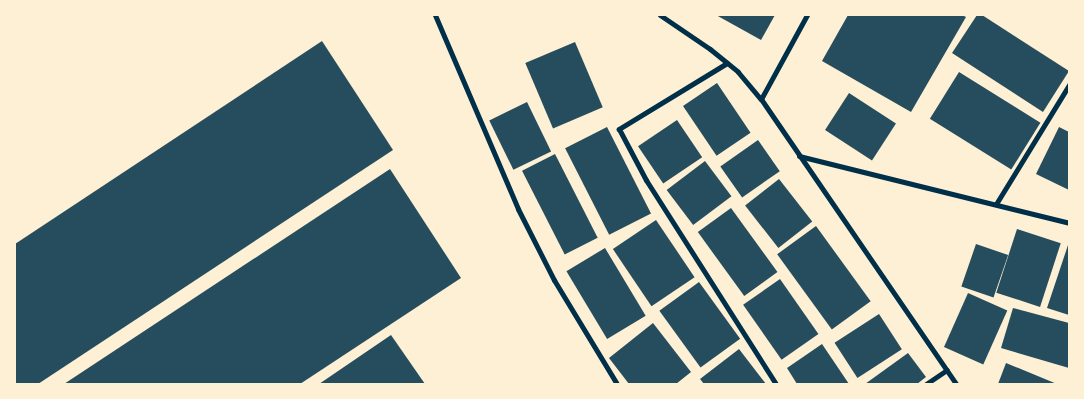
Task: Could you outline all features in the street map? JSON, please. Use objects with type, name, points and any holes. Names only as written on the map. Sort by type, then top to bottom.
[{"type":"street","points":[[435,15],[518,209],[554,280],[591,344],[617,384]]},
{"type":"street","points":[[660,15],[680,27],[727,63],[761,99],[956,384]]},
{"type":"street","points":[[761,99],[807,15]]},
{"type":"street","points":[[727,63],[619,129],[646,180],[776,384]]},
{"type":"street","points":[[996,204],[1069,85]]},
{"type":"street","points":[[799,156],[1069,223]]},
{"type":"street","points":[[926,384],[947,370]]},
{"type":"building","points":[[716,15],[775,15],[761,40]]},
{"type":"building","points":[[848,15],[962,15],[966,17],[911,112],[822,61]]},
{"type":"building","points":[[977,15],[982,15],[1069,71],[1043,112],[952,53]]},
{"type":"building","points":[[322,41],[393,150],[38,384],[15,384],[15,244]]},
{"type":"building","points":[[575,42],[603,107],[553,128],[525,63]]},
{"type":"building","points":[[959,72],[1040,123],[1011,170],[930,119]]},
{"type":"building","points":[[717,83],[751,133],[717,156],[683,106]]},
{"type":"building","points":[[849,93],[896,123],[872,160],[825,130]]},
{"type":"building","points":[[527,102],[551,151],[513,170],[489,120]]},
{"type":"building","points":[[677,120],[702,157],[663,184],[638,146]]},
{"type":"building","points":[[607,127],[651,213],[609,235],[565,148]]},
{"type":"building","points":[[1059,127],[1069,132],[1069,190],[1036,174]]},
{"type":"building","points":[[758,140],[780,171],[742,198],[720,166]]},
{"type":"building","points":[[555,154],[598,238],[565,255],[522,171]]},
{"type":"building","points":[[705,161],[731,196],[693,225],[667,190]]},
{"type":"building","points":[[390,169],[461,278],[300,384],[64,384]]},
{"type":"building","points":[[779,179],[812,222],[778,248],[745,205]]},
{"type":"building","points":[[731,208],[777,272],[744,296],[698,232]]},
{"type":"building","points":[[656,220],[695,277],[651,306],[613,249]]},
{"type":"building","points":[[816,226],[871,301],[832,329],[777,254]]},
{"type":"building","points":[[1017,229],[1061,243],[1040,307],[996,293]]},
{"type":"building","points":[[1069,242],[1069,315],[1047,308]]},
{"type":"building","points":[[976,244],[1008,255],[993,298],[961,287]]},
{"type":"building","points":[[605,248],[646,316],[607,339],[566,271]]},
{"type":"building","points":[[780,279],[818,334],[782,360],[743,305]]},
{"type":"building","points":[[699,282],[740,339],[701,367],[659,311]]},
{"type":"building","points":[[968,293],[1007,310],[983,364],[944,347]]},
{"type":"building","points":[[1013,308],[1069,323],[1069,368],[1001,348]]},
{"type":"building","points":[[879,314],[902,349],[857,378],[835,343]]},
{"type":"building","points":[[653,323],[691,372],[676,384],[629,384],[609,358]]},
{"type":"building","points":[[391,335],[425,384],[319,384]]},
{"type":"building","points":[[822,344],[849,384],[797,384],[787,368]]},
{"type":"building","points":[[739,349],[766,384],[704,384],[700,379]]},
{"type":"building","points":[[908,353],[926,377],[917,384],[865,384]]},
{"type":"building","points":[[1006,363],[1057,384],[998,384]]}]
